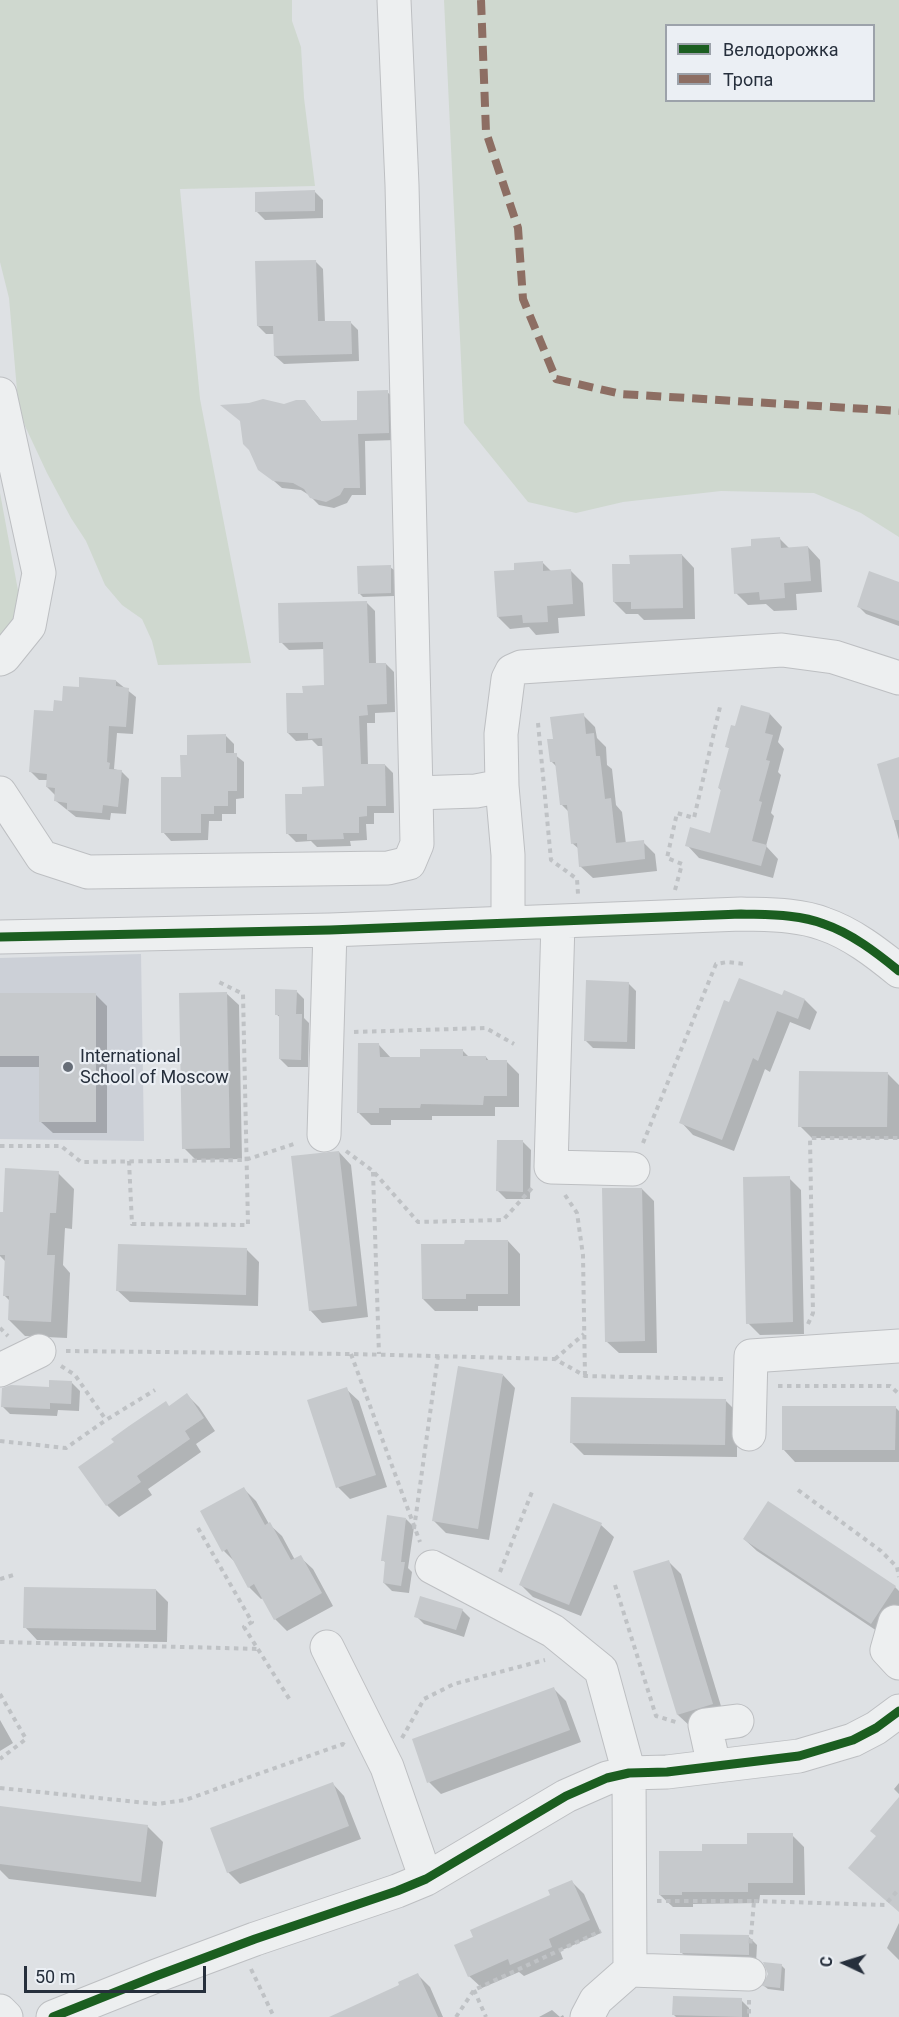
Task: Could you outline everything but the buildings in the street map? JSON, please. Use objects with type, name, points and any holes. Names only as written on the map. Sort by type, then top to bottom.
[{"type":"street","points":[[0,793],[42,857],[88,872],[388,868],[409,863],[417,844],[402,185],[394,0]]},
{"type":"street","points":[[0,394],[39,573],[29,626],[0,659]]},
{"type":"street","points":[[508,922],[508,855],[502,786],[501,734],[508,679],[512,671],[521,667],[782,650],[834,657],[899,678]]},
{"type":"street","points":[[416,793],[476,791],[502,786]]},
{"type":"street","points":[[0,937],[330,930],[741,914],[805,919],[825,924],[878,954],[899,971]]},
{"type":"street","points":[[568,922],[551,1167],[633,1169]]},
{"type":"street","points":[[324,1135],[330,930]]},
{"type":"street","points":[[749,1434],[751,1356],[899,1346]]},
{"type":"street","points":[[0,1370],[47,1357]]},
{"type":"street","points":[[432,1567],[553,1631],[601,1670],[629,1773],[630,1970]]},
{"type":"street","points":[[895,1622],[887,1650],[899,1663]]},
{"type":"street","points":[[327,1647],[387,1767],[426,1879]]},
{"type":"street","points":[[53,2017],[243,1944],[397,1892],[426,1879],[566,1796],[607,1778],[629,1773],[667,1772],[799,1756],[853,1740],[876,1728],[899,1711]]},
{"type":"street","points":[[714,1766],[721,1723]]},
{"type":"street","points":[[587,2017],[596,2000],[630,1970],[749,1974]]},
{"type":"street","points":[[0,2011],[6,2017]]},
{"type":"path","points":[[669,917],[682,864],[667,858],[677,813],[694,818],[720,707]]},
{"type":"path","points":[[538,723],[551,860],[577,879],[568,922]]},
{"type":"path","points":[[633,1169],[716,964],[728,962],[744,964]]},
{"type":"path","points":[[129,1161],[132,1224],[248,1225],[243,993],[216,981]]},
{"type":"path","points":[[327,1033],[486,1028],[514,1044]]},
{"type":"path","points":[[0,1146],[61,1146],[81,1162],[245,1160],[324,1135],[373,1172],[418,1222],[503,1220],[551,1167],[577,1213],[583,1255],[585,1376]]},
{"type":"path","points":[[791,1354],[813,1313],[810,1138],[899,1138]]},
{"type":"path","points":[[373,1172],[379,1354]]},
{"type":"path","points":[[555,1359],[584,1334]]},
{"type":"path","points":[[351,1354],[414,1530],[432,1567]]},
{"type":"path","points":[[47,1357],[379,1354],[555,1359],[585,1376],[725,1379],[749,1386],[890,1386],[899,1394]]},
{"type":"path","points":[[414,1530],[438,1356]]},
{"type":"path","points":[[47,1357],[75,1375],[106,1420]]},
{"type":"path","points":[[0,1441],[66,1448],[155,1390]]},
{"type":"path","points":[[798,1490],[881,1551],[897,1567],[899,1577]]},
{"type":"path","points":[[489,1598],[532,1492]]},
{"type":"path","points":[[198,1528],[252,1622],[244,1627],[290,1700]]},
{"type":"path","points":[[0,1579],[17,1574]]},
{"type":"path","points":[[615,1585],[656,1716],[675,1723],[721,1723]]},
{"type":"path","points":[[0,1642],[258,1649]]},
{"type":"path","points":[[0,1788],[157,1804],[185,1800],[343,1744],[365,1759],[395,1747],[405,1734],[424,1699],[454,1684],[578,1651]]},
{"type":"path","points":[[0,1694],[26,1739],[0,1759]]},
{"type":"path","points":[[456,2017],[474,1990],[630,1915],[754,1901],[885,1905],[899,1888]]},
{"type":"path","points":[[749,2017],[749,1974],[754,1901]]},
{"type":"path","points":[[243,1944],[253,1977],[274,2017]]},
{"type":"path","points":[[474,1990],[486,2017]]},
{"type":"shaded area","points":[[0,0],[292,0],[292,21],[301,47],[304,98],[315,186],[180,189],[200,399],[251,663],[158,665],[152,641],[142,619],[122,605],[105,585],[86,541],[47,473],[25,426],[18,402],[9,298],[0,262]]},
{"type":"shaded area","points":[[444,0],[899,0],[899,537],[861,513],[814,493],[721,491],[623,502],[576,513],[528,502],[464,423]]},
{"type":"shaded area","points":[[0,493],[22,612],[0,635]]},
{"type":"shaded area","points":[[141,954],[144,1141],[0,1139],[0,958]]},
{"type":"marked path","points":[[481,0],[486,132],[518,228],[523,299],[556,379],[621,394],[899,411]]},
{"type":"cycle path","points":[[0,937],[330,930],[741,914],[773,915],[804,918],[834,928],[863,944],[899,971]]},
{"type":"cycle path","points":[[53,2017],[255,1939],[426,1879],[566,1796],[607,1778],[629,1773],[667,1772],[799,1756],[853,1740],[876,1728],[899,1711]]},
{"type":"place","name":"International School of Moscow","points":[[68,1067]]}]
